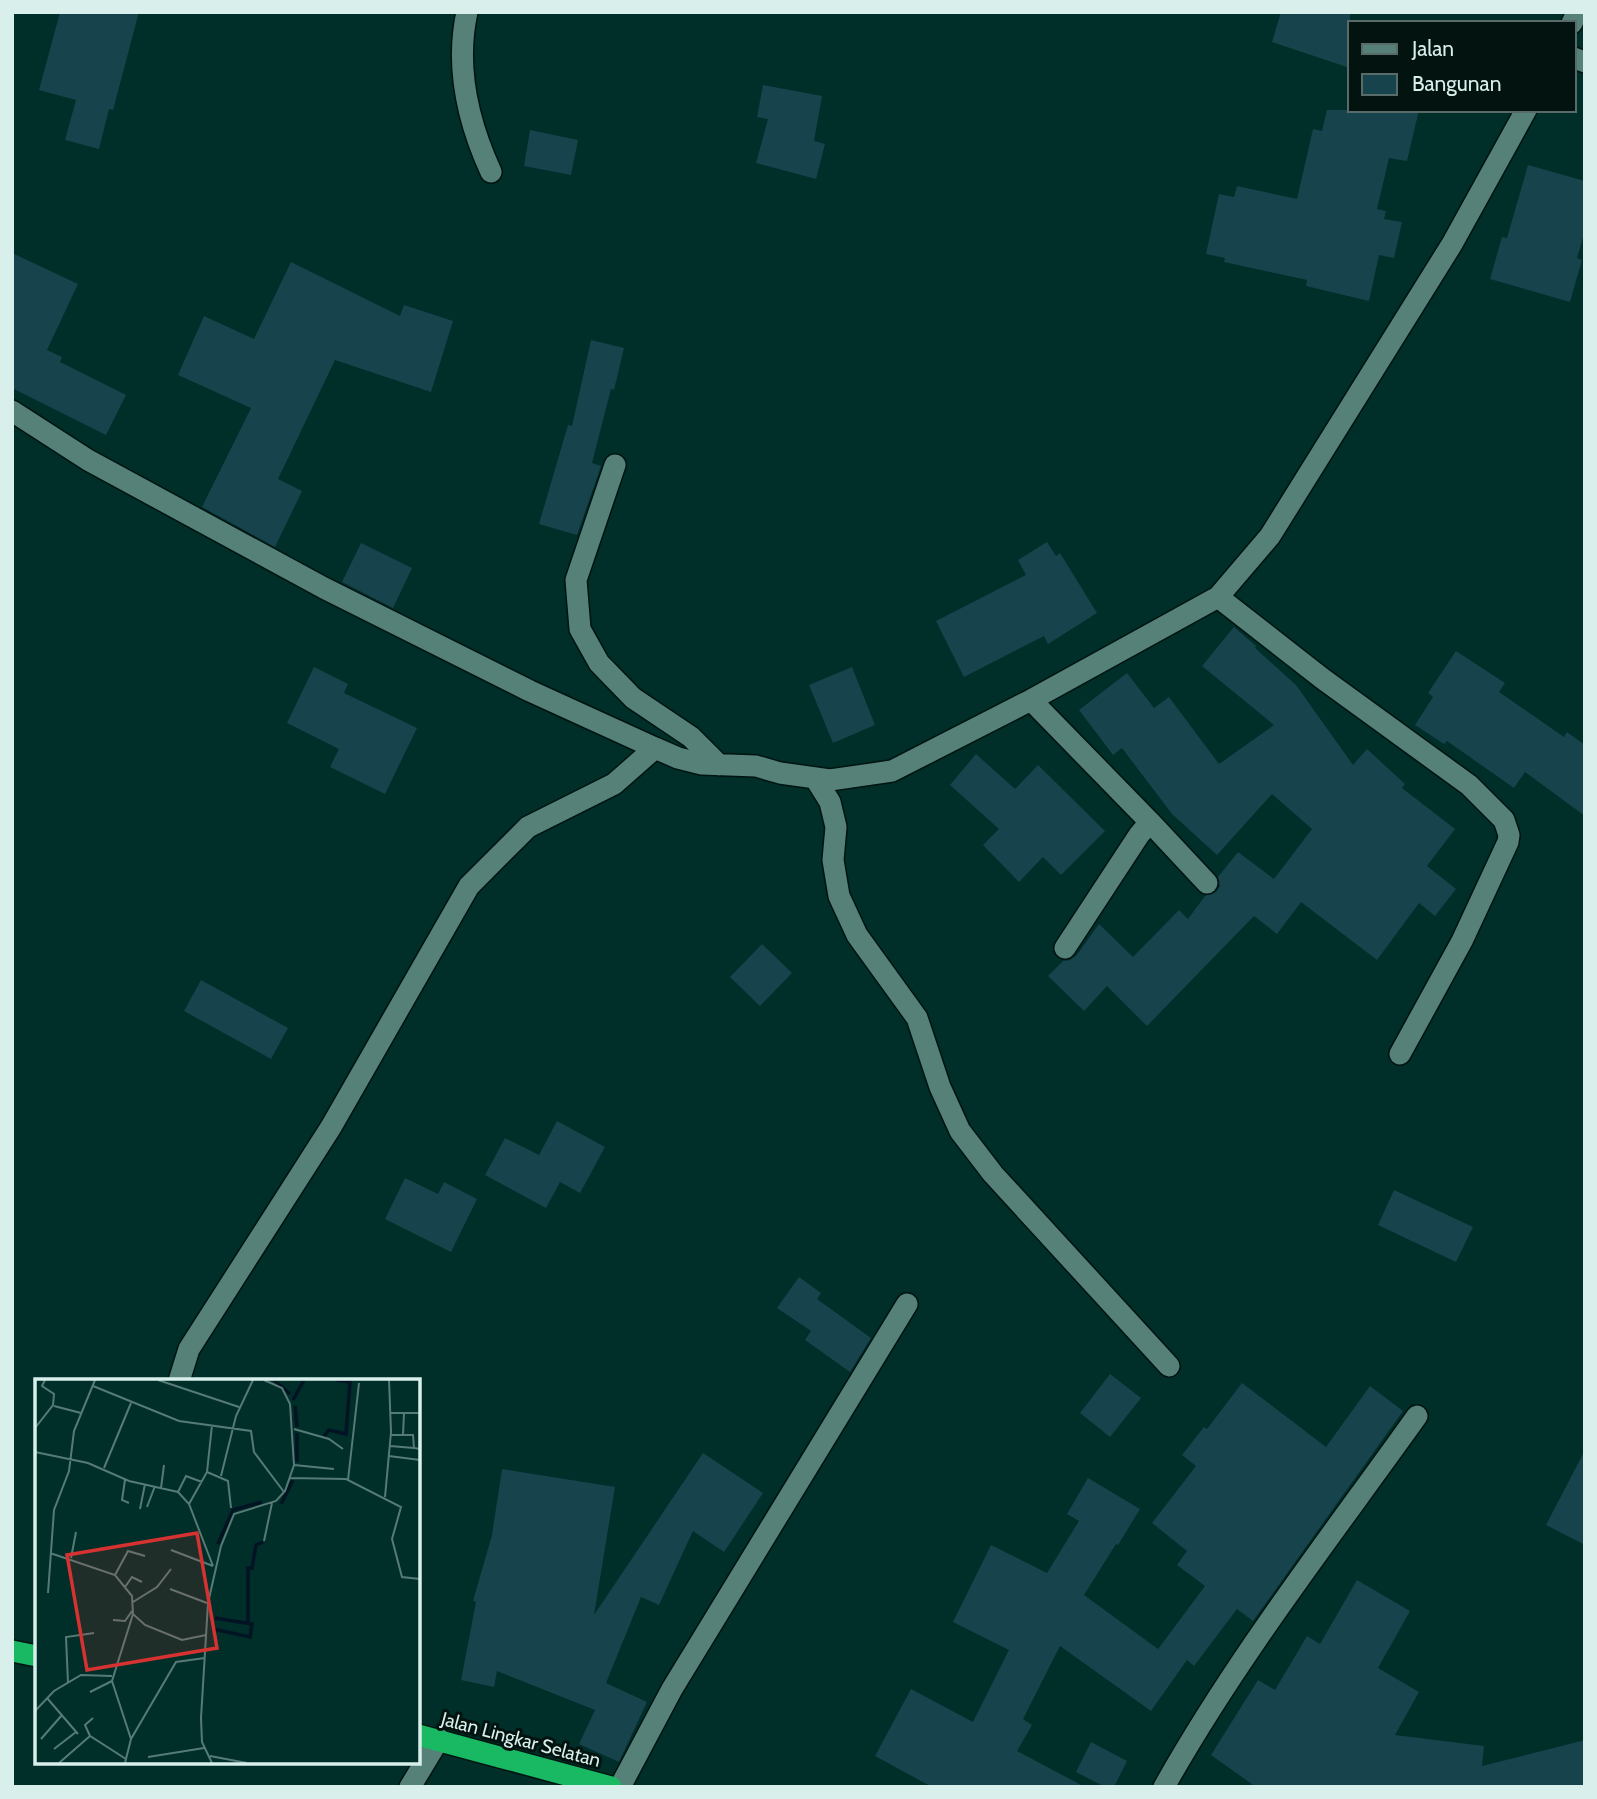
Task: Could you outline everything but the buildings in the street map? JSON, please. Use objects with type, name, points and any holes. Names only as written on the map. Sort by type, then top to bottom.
[{"type":"highway","points":[[12,1651],[35,1656]]},
{"type":"highway","name":"Jalan Lingkar Selatan","points":[[429,1737],[611,1787]]},
{"type":"street","points":[[467,12],[463,47],[468,111],[491,172]]},
{"type":"street","points":[[12,411],[88,460],[324,588],[530,691],[678,758],[702,764],[756,766],[780,773],[830,780],[892,771],[1031,700],[1218,597],[1270,536],[1452,244],[1525,112]]},
{"type":"street","points":[[615,465],[576,580],[580,629],[599,663],[633,698],[691,737],[719,765]]},
{"type":"street","points":[[1218,597],[1469,785],[1504,820],[1508,828],[1508,842],[1462,941],[1400,1054]]},
{"type":"street","points":[[1031,700],[1207,883]]},
{"type":"street","points":[[180,1379],[189,1349],[331,1126],[470,886],[528,827],[614,784],[655,748]]},
{"type":"street","points":[[815,778],[830,802],[835,827],[833,860],[839,896],[857,935],[917,1018],[940,1087],[960,1131],[993,1174],[1169,1366]]},
{"type":"street","points":[[1065,948],[1150,822]]},
{"type":"street","points":[[620,1787],[672,1689],[906,1304]]},
{"type":"street","points":[[1164,1787],[1196,1730],[1417,1416]]},
{"type":"street","points":[[420,1761],[429,1737]]},
{"type":"street","points":[[410,1787],[419,1764]]}]
